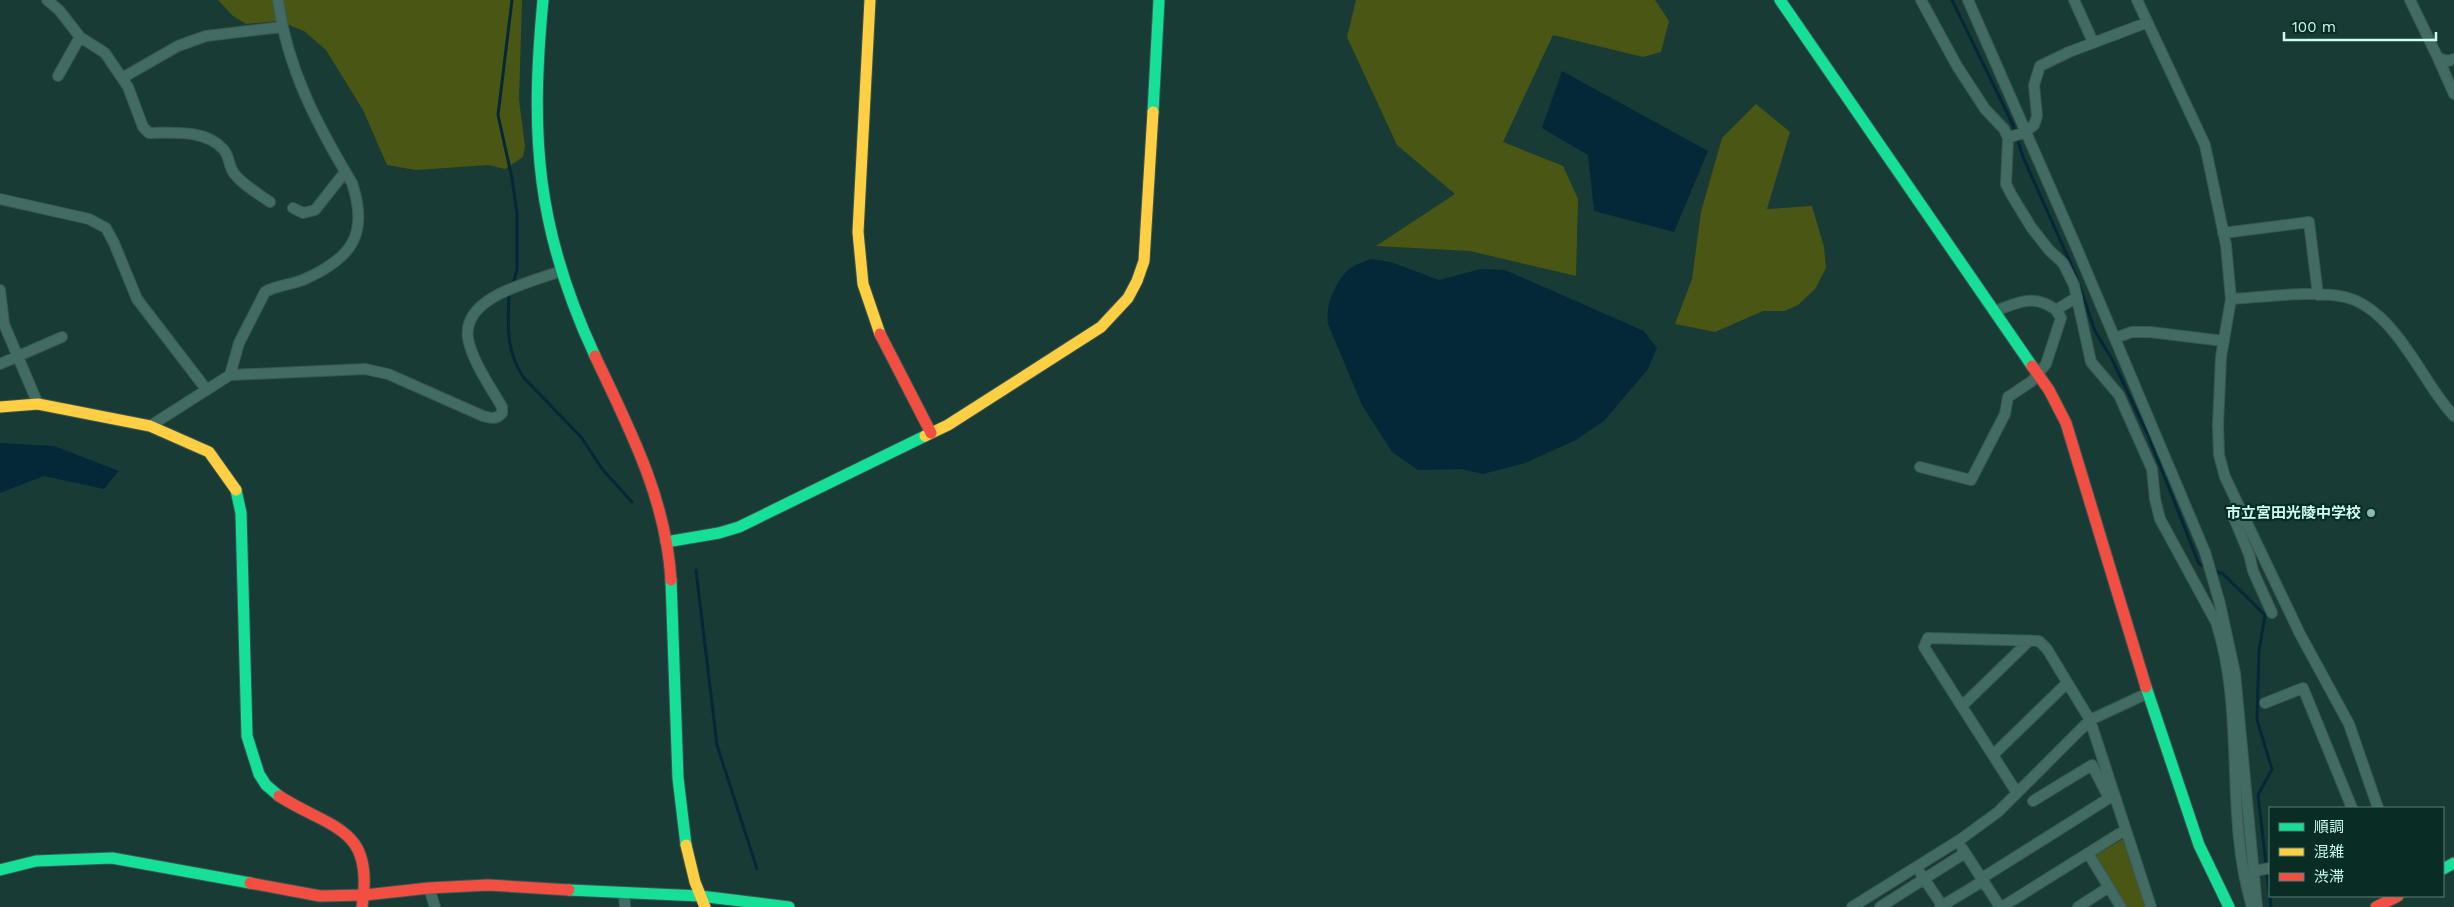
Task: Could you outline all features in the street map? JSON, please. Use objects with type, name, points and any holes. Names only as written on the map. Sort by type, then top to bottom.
[{"type":"street","points":[[47,0],[59,10],[80,37],[105,53],[122,78],[143,127],[149,133],[192,134],[210,140],[222,147],[228,156],[232,171],[254,191],[270,202]]},
{"type":"street","points":[[230,375],[239,344],[265,292],[306,279],[344,255],[351,247],[357,233],[359,215],[357,198],[301,91],[282,27],[278,0]]},
{"type":"street","points":[[543,0],[536,63],[536,128],[539,182],[548,231],[560,271],[574,308],[643,462],[663,522],[671,574],[677,697],[677,765],[682,831],[703,902]]},
{"type":"street","points":[[870,0],[858,232],[863,284],[871,312],[884,343],[931,433]]},
{"type":"street","points":[[666,542],[719,533],[739,526],[948,425],[1101,327],[1118,312],[1139,281],[1147,236],[1159,0]]},
{"type":"street","points":[[1780,0],[2038,374],[2066,422],[2148,693],[2199,844],[2228,907]]},
{"type":"street","points":[[1921,0],[1956,66],[1985,109],[2004,128],[2008,138],[2006,184],[2010,194],[2031,228],[2063,263],[2074,285],[2091,362],[2119,395],[2152,470],[2155,499],[2160,519],[2206,601],[2221,638],[2230,684],[2242,864],[2252,907]]},
{"type":"street","points":[[1968,0],[2205,552],[2220,604],[2235,673],[2257,907]]},
{"type":"street","points":[[2074,0],[2093,42]]},
{"type":"street","points":[[2137,0],[2146,23],[2205,145],[2223,233],[2231,299],[2224,341],[2218,425],[2219,455],[2225,477],[2295,626],[2349,724],[2378,807]]},
{"type":"street","points":[[2410,0],[2454,94]]},
{"type":"street","points":[[2008,138],[2025,132],[2034,125],[2037,116],[2034,85],[2040,66],[2093,42],[2146,23]]},
{"type":"street","points":[[122,78],[178,46],[206,36],[282,27]]},
{"type":"street","points":[[58,76],[80,37]]},
{"type":"street","points":[[2438,58],[2448,61],[2454,59]]},
{"type":"street","points":[[293,208],[303,213],[315,210],[345,172]]},
{"type":"street","points":[[0,199],[89,219],[106,228],[138,299],[206,389]]},
{"type":"street","points":[[2223,233],[2309,222],[2318,295]]},
{"type":"street","points":[[150,426],[230,375],[364,369],[388,374],[483,416],[492,419],[498,417],[502,413],[502,407],[473,352],[468,337],[471,322],[478,310],[496,294],[560,271]]},
{"type":"street","points":[[0,290],[4,324],[38,404]]},
{"type":"street","points":[[2231,299],[2318,295],[2347,297],[2365,306],[2381,318],[2397,335],[2417,363],[2433,393],[2454,416]]},
{"type":"street","points":[[2056,310],[2076,297]]},
{"type":"street","points":[[1920,467],[1971,480],[2005,414],[2008,396],[2032,381],[2046,364],[2061,318],[2056,310],[2050,306],[2027,299],[1994,312]]},
{"type":"street","points":[[2114,338],[2132,332],[2150,332],[2224,341]]},
{"type":"street","points":[[0,364],[62,337]]},
{"type":"street","points":[[0,407],[38,404],[150,426],[209,452],[235,486],[241,513],[247,736],[253,760],[258,775],[267,786],[286,800],[339,827],[356,845],[364,866],[365,895],[362,907]]},
{"type":"street","points":[[2236,500],[2234,518],[2249,554],[2253,571],[2272,613]]},
{"type":"street","points":[[2016,793],[1924,647],[1928,638],[2039,641],[2047,649],[2090,720],[2112,796],[2151,907]]},
{"type":"street","points":[[1962,706],[2029,641]]},
{"type":"street","points":[[1993,756],[2068,683]]},
{"type":"street","points":[[2265,703],[2303,688],[2352,807]]},
{"type":"street","points":[[1852,907],[1867,903],[1916,866],[1958,841],[1998,812],[2090,720],[2148,693]]},
{"type":"street","points":[[2033,801],[2092,765],[2112,796]]},
{"type":"street","points":[[1916,866],[1941,907],[2112,796]]},
{"type":"street","points":[[1958,841],[2001,907],[2125,830]]},
{"type":"street","points":[[1880,907],[1965,853]]},
{"type":"street","points":[[2088,853],[2122,907]]},
{"type":"street","points":[[0,870],[36,862],[112,858],[320,896],[365,895],[429,888],[488,885],[789,907]]},
{"type":"street","points":[[2255,871],[2269,868]]},
{"type":"street","points":[[2078,907],[2109,887]]},
{"type":"street","points":[[429,888],[435,907]]},
{"type":"street","points":[[624,894],[625,907]]},
{"type":"street","points":[[2376,907],[2395,897]]},
{"type":"green space","points":[[218,0],[522,0],[519,100],[525,146],[523,157],[505,169],[488,165],[416,170],[387,165],[363,110],[326,50],[304,31],[279,21],[246,24],[233,16]]},
{"type":"green space","points":[[1356,0],[1655,0],[1669,21],[1661,52],[1643,57],[1553,35],[1503,142],[1563,166],[1578,199],[1576,276],[1470,251],[1376,246],[1455,194],[1397,145],[1347,37]]},
{"type":"green space","points":[[1756,104],[1790,132],[1767,209],[1812,206],[1824,247],[1826,268],[1815,289],[1798,305],[1784,311],[1763,311],[1715,332],[1675,324],[1692,279],[1701,212],[1722,138]]},
{"type":"green space","points":[[2123,839],[2147,907],[2127,907],[2096,855]]},
{"type":"water","points":[[1562,71],[1708,151],[1674,232],[1594,211],[1588,155],[1542,128]]},
{"type":"water","points":[[1370,259],[1391,262],[1439,280],[1481,269],[1505,270],[1644,331],[1657,348],[1648,369],[1604,421],[1576,440],[1525,463],[1483,474],[1461,469],[1418,470],[1392,452],[1362,405],[1328,324],[1328,310],[1332,295],[1339,281],[1350,268]]},
{"type":"water","points":[[0,443],[54,446],[119,471],[104,489],[44,476],[0,493]]},
{"type":"waterway","points":[[512,0],[498,115],[512,178],[517,214],[517,269],[513,285]]},
{"type":"waterway","points":[[1952,0],[2013,125],[2023,157],[2075,273],[2095,331],[2112,359],[2148,435],[2199,564],[2207,567]]},
{"type":"waterway","points":[[509,292],[509,337],[518,368],[524,378],[581,437],[603,470],[632,502]]},
{"type":"waterway","points":[[696,570],[717,745],[757,869]]},
{"type":"waterway","points":[[2213,570],[2223,574],[2265,615],[2259,651],[2257,720],[2272,769],[2258,795],[2269,890]]},
{"type":"waterway","points":[[2270,897],[2271,907]]},
{"type":"traffic: fast","points":[[543,0],[537,96],[542,182],[549,224],[560,266],[575,310],[595,356]]},
{"type":"traffic: fast","points":[[1153,112],[1159,0]]},
{"type":"traffic: fast","points":[[1780,0],[2032,366]]},
{"type":"traffic: fast","points":[[666,542],[719,533],[739,527],[925,436]]},
{"type":"traffic: fast","points":[[236,490],[241,513],[247,736],[259,774],[266,785],[279,796]]},
{"type":"traffic: fast","points":[[671,580],[678,778],[686,845]]},
{"type":"traffic: fast","points":[[2146,687],[2199,845],[2229,907]]},
{"type":"traffic: fast","points":[[0,870],[36,861],[112,858],[250,883]]},
{"type":"traffic: fast","points":[[2444,868],[2454,863]]},
{"type":"traffic: fast","points":[[569,890],[700,896],[789,907]]},
{"type":"traffic: slow","points":[[870,0],[858,232],[863,284],[880,334]]},
{"type":"traffic: slow","points":[[925,436],[948,425],[1101,327],[1128,298],[1137,281],[1144,261],[1153,112]]},
{"type":"traffic: slow","points":[[0,407],[38,404],[150,426],[209,452],[236,490]]},
{"type":"traffic: slow","points":[[686,845],[695,882],[705,907]]},
{"type":"traffic: jam","points":[[880,334],[931,433]]},
{"type":"traffic: jam","points":[[595,356],[633,437],[654,492],[668,550],[671,580]]},
{"type":"traffic: jam","points":[[2032,366],[2049,390],[2066,423],[2146,687]]},
{"type":"traffic: jam","points":[[279,796],[332,825],[345,834],[355,845],[362,860],[364,880],[362,907]]},
{"type":"traffic: jam","points":[[250,883],[320,896],[365,895],[429,888],[488,885],[569,890]]},
{"type":"traffic: jam","points":[[2376,907],[2396,897]]},
{"type":"place","name":"市立宮田光陵中学校","points":[[2371,513]]}]
